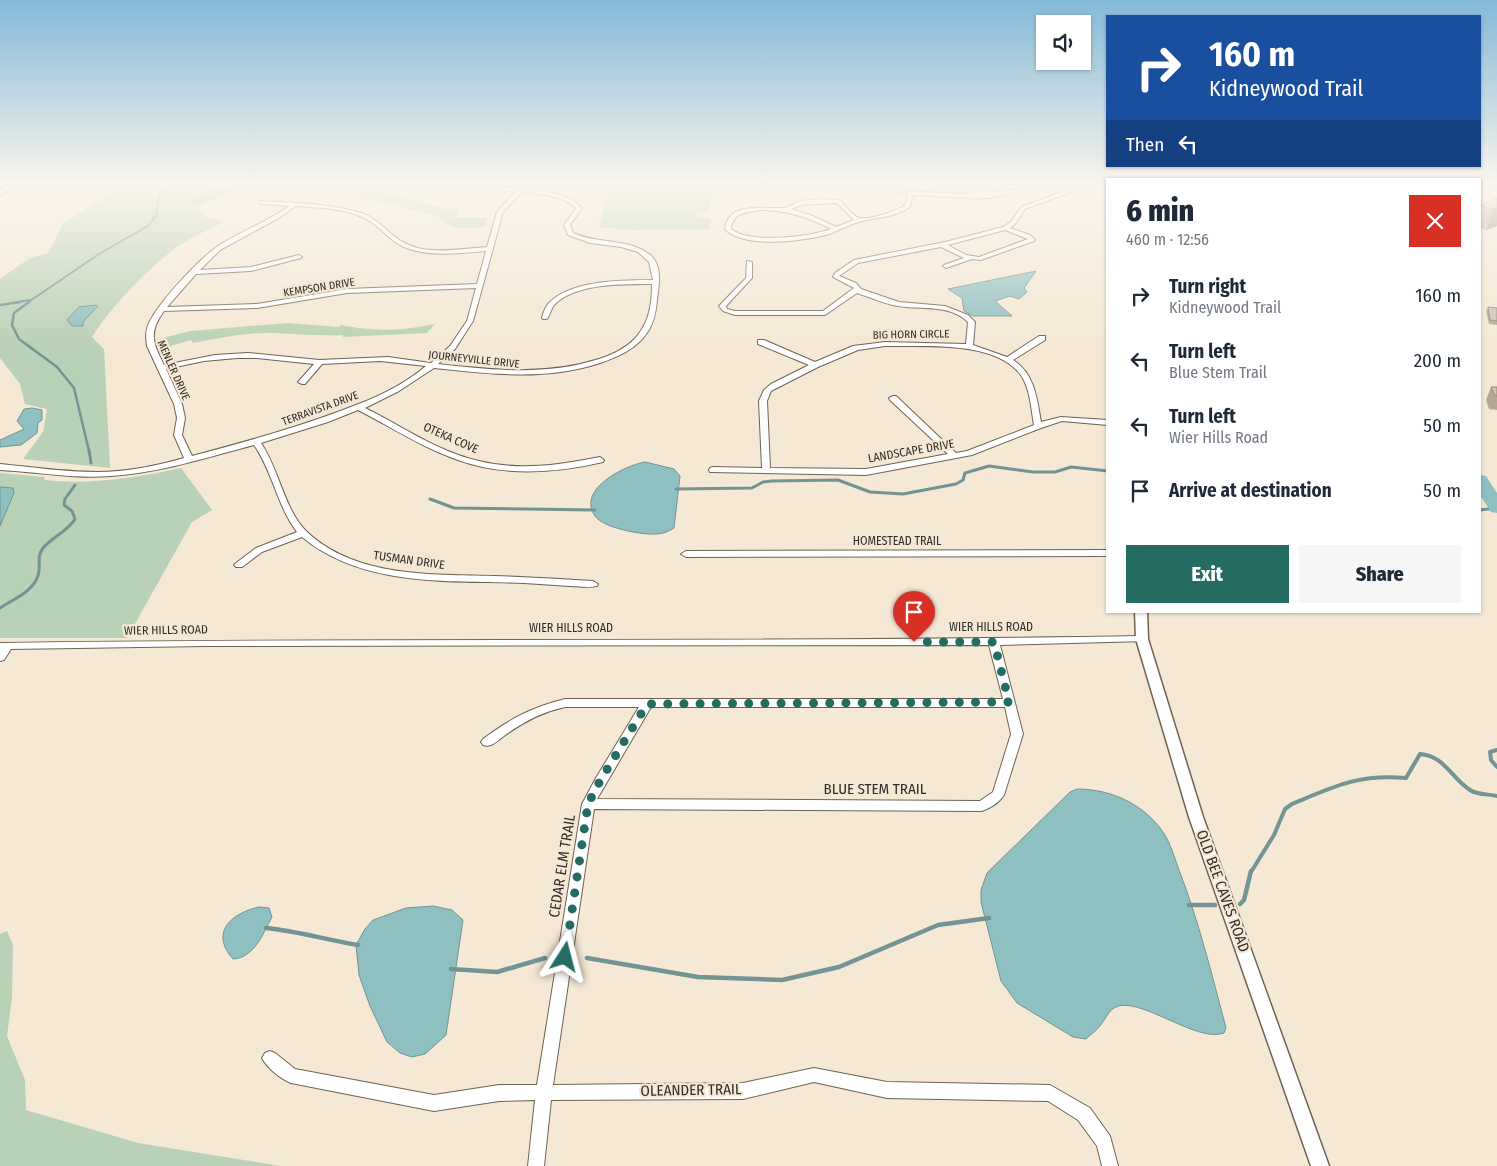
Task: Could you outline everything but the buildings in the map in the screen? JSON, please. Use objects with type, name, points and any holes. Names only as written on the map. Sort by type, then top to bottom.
[{"type":"street","name":"MENLER DRIVE","points":[[189,459],[178,436],[181,411],[151,346],[149,336],[151,326],[162,309],[216,250],[237,238]]},
{"type":"street","points":[[393,238],[399,243],[414,248],[438,251],[490,249]]},
{"type":"street","name":"TERRAVISTA DRIVE","points":[[0,467],[70,474],[111,474],[147,469],[306,427],[358,407],[390,392],[432,365],[463,334],[470,321],[493,238]]},
{"type":"street","name":"JOURNEYVILLE DRIVE","points":[[162,368],[238,355],[320,362],[388,360],[491,373],[521,374],[562,370],[602,360],[627,349],[647,330],[652,312],[656,267],[653,260],[645,253],[582,238]]},
{"type":"street","points":[[745,238],[761,240],[776,238]]},
{"type":"street","points":[[856,290],[858,288],[856,285],[841,281],[836,276],[854,262],[967,238]]},
{"type":"street","points":[[946,266],[970,258],[982,258],[1032,240],[1030,238]]},
{"type":"street","points":[[942,245],[970,258]]},
{"type":"street","points":[[195,272],[250,269],[298,257]]},
{"type":"street","points":[[749,262],[747,280],[722,306],[728,312],[825,313],[856,290]]},
{"type":"street","points":[[545,318],[545,311],[551,304],[579,290],[606,284],[655,282]]},
{"type":"street","name":"KEMPSON DRIVE","points":[[162,309],[257,306],[346,291],[480,286]]},
{"type":"street","points":[[856,290],[879,296],[894,303],[943,307],[968,317],[972,322],[970,346]]},
{"type":"street","points":[[911,305],[911,313]]},
{"type":"street","points":[[1009,359],[1042,338]]},
{"type":"street","points":[[761,342],[814,365]]},
{"type":"street","name":"BIG HORN CIRCLE","points":[[766,470],[763,425],[765,395],[774,386],[814,365],[862,346],[885,344],[970,346],[1009,359],[1018,365],[1030,385],[1038,426]]},
{"type":"street","points":[[302,382],[320,362]]},
{"type":"street","points":[[892,398],[956,456]]},
{"type":"street","name":"OTEKA COVE","points":[[358,407],[451,454],[485,465],[537,469],[600,460]]},
{"type":"street","name":"LANDSCAPE DRIVE","points":[[713,470],[866,472],[956,456],[1038,426],[1067,419],[1106,423]]},
{"type":"street","name":"TUSMAN DRIVE","points":[[256,441],[273,470],[287,513],[316,544],[347,560],[386,572],[419,577],[594,584]]},
{"type":"street","points":[[239,565],[259,550],[303,532]]},
{"type":"street","name":"HOMESTEAD TRAIL","points":[[686,554],[1106,553]]},
{"type":"street","name":"OLD BEE CAVES ROAD","points":[[1141,613],[1142,639],[1196,817],[1320,1166]]},
{"type":"street","name":"WIER HILLS ROAD","points":[[4,646],[216,643],[994,642],[1142,639]]},
{"type":"street","name":"BLUE STEM TRAIL","points":[[588,804],[982,806],[998,795],[1018,734],[994,642]]},
{"type":"street","points":[[0,658],[4,646]]},
{"type":"street","points":[[487,742],[520,717],[542,707],[564,703],[1009,702]]},
{"type":"street","name":"CEDAR ELM TRAIL","points":[[536,1166],[544,1092],[588,804],[647,704]]},
{"type":"street","name":"OLEANDER TRAIL","points":[[270,1058],[290,1076],[434,1103],[498,1092],[743,1091],[814,1075],[887,1090],[1050,1093],[1084,1114],[1104,1142],[1110,1166]]},
{"type":"green space","points":[[56,238],[191,238],[182,243],[154,265],[119,301],[92,337],[104,349],[110,468],[23,459],[43,432],[47,409],[25,404],[20,384],[0,358],[0,279],[30,258],[48,253]]},
{"type":"green space","points":[[288,323],[339,327],[341,325],[388,330],[435,324],[427,333],[343,337],[343,335],[254,333],[193,343],[191,340],[167,347],[163,338],[190,331]]},
{"type":"green space","points":[[181,468],[212,510],[192,522],[127,638],[0,638],[0,473],[45,477],[44,480],[79,482],[130,478]]},
{"type":"green space","points":[[7,931],[13,945],[12,997],[7,1036],[25,1080],[26,1110],[138,1143],[280,1166],[0,1166],[0,934]]},
{"type":"water","points":[[1036,271],[1024,288],[1027,292],[1019,299],[1010,296],[995,301],[1012,316],[973,316],[964,311],[962,298],[948,289]]},
{"type":"water","points":[[98,306],[83,322],[83,326],[72,326],[67,320],[79,307]]},
{"type":"water","points":[[24,409],[42,410],[42,420],[38,423],[37,433],[21,445],[0,447],[0,440],[24,429],[17,421]]},
{"type":"water","points":[[645,462],[674,469],[680,476],[674,528],[661,533],[650,534],[623,530],[599,520],[591,506],[592,497],[597,488],[616,473]]},
{"type":"water","points":[[0,487],[13,488],[14,493],[0,526]]},
{"type":"water","points":[[1077,789],[1103,792],[1127,801],[1148,815],[1165,835],[1173,852],[1199,929],[1226,1028],[1224,1033],[1199,1032],[1151,1012],[1124,1005],[1114,1008],[1098,1028],[1086,1039],[1073,1037],[1017,1003],[1001,981],[981,902],[981,890],[987,873],[1070,792]]},
{"type":"water","points":[[433,906],[452,910],[463,920],[446,1035],[425,1054],[412,1057],[400,1053],[387,1042],[370,1006],[359,975],[356,945],[365,929],[373,920],[406,908]]},
{"type":"water","points":[[259,907],[269,908],[272,917],[252,950],[240,958],[233,959],[226,949],[223,940],[227,925],[240,914]]},
{"type":"waterway","points":[[27,303],[99,254],[126,238]]},
{"type":"waterway","points":[[13,303],[29,300]]},
{"type":"waterway","points":[[0,305],[20,302]]},
{"type":"waterway","points":[[29,302],[14,313],[12,325],[19,339],[57,367],[74,388],[89,451]]},
{"type":"waterway","points":[[89,450],[91,463]]},
{"type":"waterway","points":[[676,489],[752,488],[763,482],[772,481],[838,480],[870,492],[903,494],[956,484],[963,480],[965,473],[989,466],[1033,472],[1055,472],[1071,467],[1106,471]]},
{"type":"waterway","points":[[1481,482],[1497,508]]},
{"type":"waterway","points":[[0,608],[24,593],[34,584],[39,571],[41,551],[72,524],[75,519],[72,511],[64,505],[65,499],[75,485]]},
{"type":"waterway","points":[[430,499],[454,508],[595,510]]},
{"type":"waterway","points":[[1481,510],[1497,508]]},
{"type":"waterway","points":[[1497,750],[1490,752],[1491,760],[1497,767]]},
{"type":"waterway","points":[[1251,872],[1274,835],[1285,809],[1292,804],[1334,787],[1360,780],[1389,777],[1406,778],[1420,754],[1429,756],[1442,763],[1463,785],[1473,792],[1497,796]]},
{"type":"waterway","points":[[1240,904],[1244,900],[1251,871]]},
{"type":"waterway","points":[[1189,905],[1215,905]]},
{"type":"waterway","points":[[587,958],[698,977],[782,980],[839,967],[938,925],[989,918]]},
{"type":"waterway","points":[[266,928],[358,945]]},
{"type":"waterway","points":[[451,969],[497,972],[545,958]]},
{"type":"route","points":[[565,957],[588,804],[647,704],[1009,702],[994,642],[914,642]]}]
